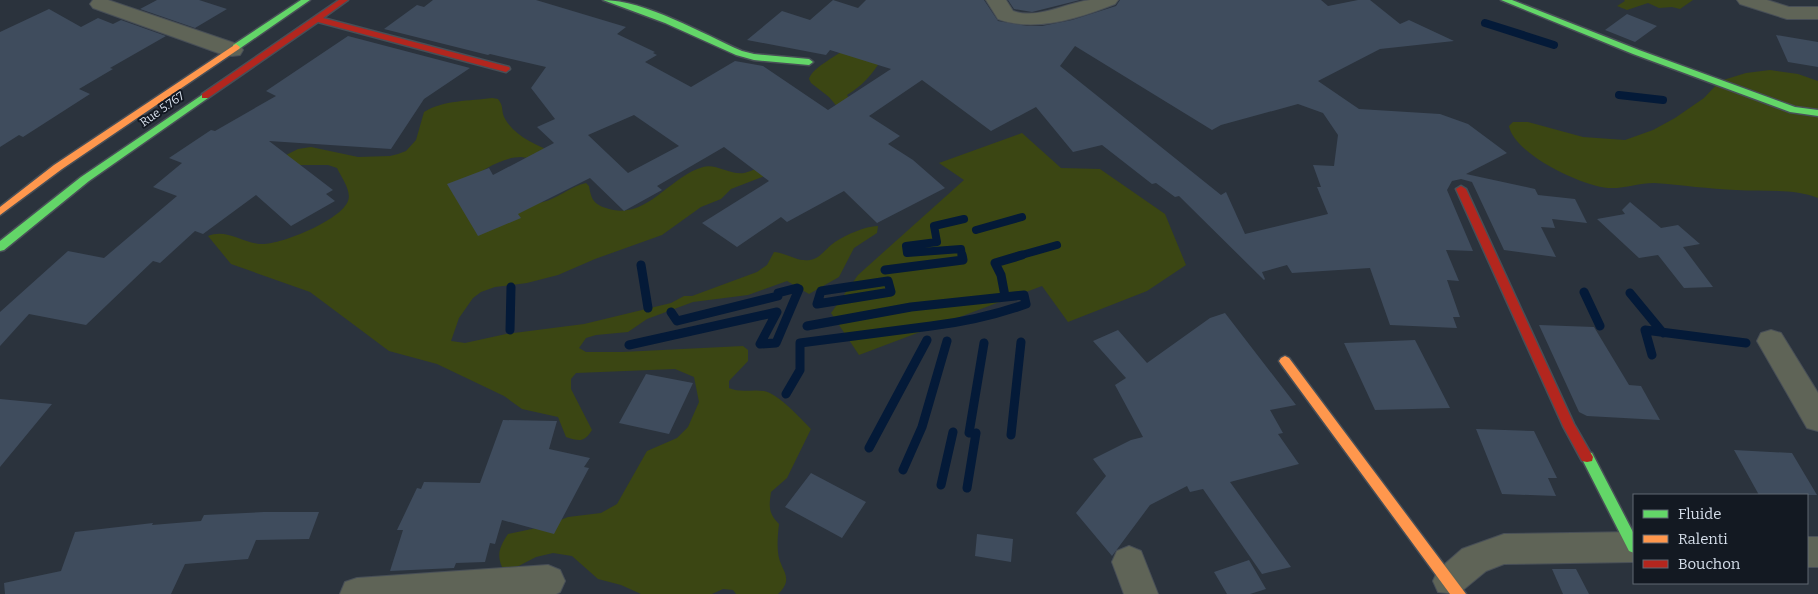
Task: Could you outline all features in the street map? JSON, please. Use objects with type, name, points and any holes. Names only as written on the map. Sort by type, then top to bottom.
[{"type":"main road","points":[[0,212],[58,167],[306,0]]},
{"type":"main road","name":"Rue 5.767","points":[[0,247],[85,179],[344,0]]},
{"type":"main road","points":[[607,0],[638,9],[668,21],[739,53],[754,57],[809,62]]},
{"type":"main road","points":[[1505,0],[1636,52],[1793,110],[1818,113]]},
{"type":"main road","points":[[316,19],[506,69]]},
{"type":"main road","points":[[1461,189],[1569,426],[1603,485],[1633,545]]},
{"type":"main road","points":[[1285,361],[1455,587]]},
{"type":"street","points":[[996,0],[1005,16],[1025,21],[1091,7],[1108,0]]},
{"type":"street","points":[[1748,0],[1787,13],[1818,13]]},
{"type":"street","points":[[100,4],[232,50]]},
{"type":"street","points":[[1771,341],[1818,419]]},
{"type":"street","points":[[1455,587],[1474,560],[1504,549],[1633,547]]},
{"type":"street","points":[[1130,562],[1141,594]]},
{"type":"street","points":[[357,594],[548,581]]},
{"type":"green space","points":[[1624,0],[1693,0],[1680,9],[1672,7],[1659,8],[1648,3],[1627,10],[1617,6]]},
{"type":"green space","points":[[845,49],[881,60],[866,80],[847,95],[856,108],[791,166],[731,189],[721,199],[701,207],[662,235],[595,259],[558,275],[527,283],[495,287],[481,292],[473,298],[459,318],[451,341],[465,343],[506,334],[584,324],[671,303],[684,296],[692,296],[757,272],[767,265],[774,252],[801,260],[814,259],[835,242],[862,229],[878,226],[877,233],[854,248],[839,277],[809,294],[787,281],[748,295],[693,302],[647,319],[628,332],[596,335],[586,338],[579,348],[586,352],[622,352],[743,346],[748,350],[748,361],[729,381],[729,388],[770,393],[789,407],[811,429],[787,478],[771,492],[770,509],[779,524],[778,552],[786,578],[786,583],[778,594],[736,594],[733,590],[723,589],[712,594],[641,594],[621,585],[598,579],[572,556],[553,553],[536,557],[505,573],[500,562],[500,549],[508,534],[546,526],[568,517],[601,513],[617,504],[647,451],[677,438],[688,427],[699,402],[694,377],[675,369],[576,373],[571,379],[571,389],[592,430],[581,440],[566,437],[558,417],[522,409],[504,396],[437,364],[389,351],[310,292],[231,264],[208,236],[221,234],[254,243],[270,243],[309,230],[334,216],[343,208],[348,201],[349,193],[337,168],[328,165],[282,165],[286,155],[298,149],[311,147],[358,157],[398,154],[406,151],[416,140],[424,112],[448,103],[492,98],[498,99],[508,124],[519,135],[554,153],[549,163],[521,157],[507,159],[479,173],[468,182],[506,196],[535,203],[543,202],[586,183],[589,186],[593,200],[598,205],[620,211],[633,209],[645,204],[690,172],[703,167],[708,166],[739,173],[754,170],[779,155],[840,110],[809,79],[814,71]]},
{"type":"green space","points":[[1770,70],[1798,74],[1818,81],[1818,198],[1788,192],[1654,183],[1614,188],[1596,186],[1567,175],[1536,157],[1514,137],[1509,126],[1513,122],[1528,122],[1583,137],[1625,140],[1653,130],[1675,118],[1704,98],[1720,81],[1746,73]]},
{"type":"green space","points":[[1022,133],[1061,168],[1100,169],[1165,214],[1186,265],[1147,291],[1068,322],[1042,286],[859,355],[831,313],[858,275],[964,180],[939,163]]},
{"type":"building","points":[[157,0],[199,0],[227,9],[195,28],[140,9]]},
{"type":"building","points":[[433,0],[536,0],[626,27],[617,34],[655,52],[653,53],[657,55],[645,62],[691,87],[735,61],[763,66],[828,110],[891,69],[830,50],[826,55],[747,40],[782,11],[810,20],[833,0],[858,8],[866,0],[984,0],[998,21],[1027,26],[1042,26],[1072,20],[1116,6],[1120,0],[1321,0],[1328,6],[1358,0],[1370,0],[1400,24],[1409,20],[1454,41],[1380,49],[1318,81],[1359,109],[1440,114],[1468,124],[1507,153],[1466,174],[1535,189],[1538,195],[1575,199],[1587,223],[1552,219],[1555,228],[1541,227],[1556,257],[1504,250],[1472,182],[1461,179],[1452,181],[1447,190],[1473,251],[1446,250],[1459,281],[1447,280],[1460,317],[1453,317],[1457,328],[1390,325],[1370,268],[1292,273],[1287,265],[1262,272],[1264,280],[1179,196],[1175,197],[1156,183],[1152,184],[1102,145],[1073,152],[1036,107],[991,131],[922,80],[869,116],[900,136],[888,144],[913,160],[945,188],[877,223],[844,191],[787,222],[781,217],[737,247],[702,223],[769,181],[724,147],[657,186],[662,190],[624,211],[590,178],[518,214],[521,218],[478,236],[447,184],[489,168],[493,175],[554,143],[537,127],[555,119],[531,88],[546,67],[488,55],[384,29],[417,5],[424,7]],"holes":[[[1075,46],[1212,130],[1221,125],[1298,104],[1323,113],[1338,135],[1334,166],[1313,165],[1321,187],[1317,187],[1328,214],[1245,234],[1226,192],[1221,195],[1060,66]],[[634,115],[679,146],[628,173],[588,135]]]},
{"type":"building","points":[[1008,0],[1080,0],[1032,12],[1014,9]]},
{"type":"building","points":[[49,9],[81,27],[98,18],[113,24],[121,20],[166,36],[110,68],[113,69],[79,89],[90,94],[23,137],[19,135],[0,147],[0,32]]},
{"type":"building","points":[[1627,14],[1657,26],[1635,42],[1605,30]]},
{"type":"building","points":[[1776,35],[1818,42],[1818,67],[1788,62]]},
{"type":"building","points":[[348,36],[470,68],[424,99],[391,149],[269,141],[333,190],[326,194],[335,201],[291,226],[256,195],[203,234],[195,231],[160,263],[153,261],[86,325],[29,314],[0,346],[0,312],[68,251],[104,258],[177,196],[153,187],[182,163],[169,158],[211,130],[215,131],[276,96],[266,91]]},
{"type":"building","points":[[1630,202],[1661,228],[1678,225],[1700,244],[1683,247],[1713,287],[1684,288],[1658,255],[1639,258],[1597,219],[1625,214],[1622,210]]},
{"type":"building","points":[[1225,313],[1296,405],[1270,410],[1283,433],[1278,434],[1299,464],[1230,482],[1291,567],[1262,574],[1203,489],[1190,492],[1187,486],[1150,505],[1112,556],[1076,513],[1106,476],[1093,459],[1131,440],[1143,437],[1115,385],[1126,378],[1093,341],[1118,330],[1147,363],[1210,318]]},
{"type":"building","points":[[1539,325],[1594,327],[1629,385],[1641,386],[1660,420],[1587,416],[1579,412]]},
{"type":"building","points":[[1415,340],[1450,408],[1375,410],[1344,343]]},
{"type":"building","points":[[646,374],[693,383],[669,434],[619,423]]},
{"type":"building","points":[[0,399],[52,404],[0,467]]},
{"type":"building","points":[[503,420],[557,421],[549,449],[590,458],[584,467],[589,468],[554,534],[502,520],[495,544],[490,543],[485,562],[456,563],[454,568],[390,571],[403,530],[397,530],[417,488],[421,489],[424,482],[480,483]]},
{"type":"building","points":[[1476,429],[1534,431],[1557,478],[1548,478],[1556,496],[1502,494]]},
{"type":"building","points":[[1734,450],[1792,453],[1817,495],[1808,494],[1758,494]]},
{"type":"building","points":[[811,473],[866,502],[842,538],[785,507]]},
{"type":"building","points":[[319,512],[309,539],[256,540],[248,559],[185,564],[171,594],[5,594],[4,583],[61,571],[75,532],[153,523],[152,525],[201,521],[204,515]]},
{"type":"building","points":[[977,534],[1013,539],[1011,562],[975,556]]},
{"type":"building","points":[[1249,560],[1266,589],[1250,594],[1227,594],[1214,572]]},
{"type":"building","points":[[1552,569],[1576,569],[1589,594],[1563,594]]},
{"type":"waterway","points":[[1485,23],[1554,45]]},
{"type":"waterway","points":[[1619,95],[1663,100]]},
{"type":"waterway","points":[[976,230],[1022,217]]},
{"type":"waterway","points":[[962,256],[961,249],[907,253],[906,246],[937,242],[934,226],[964,219]]},
{"type":"waterway","points":[[1018,256],[1057,245]]},
{"type":"waterway","points":[[885,270],[963,260],[962,255]]},
{"type":"waterway","points":[[1005,296],[1001,275],[995,263],[1022,255]]},
{"type":"waterway","points":[[641,265],[648,308]]},
{"type":"waterway","points":[[888,281],[891,292],[817,304],[821,291],[888,281]]},
{"type":"waterway","points":[[510,330],[511,287]]},
{"type":"waterway","points":[[671,312],[677,321],[778,296],[778,293],[797,288]]},
{"type":"waterway","points":[[629,345],[777,312],[760,344],[776,343],[799,289]]},
{"type":"waterway","points":[[1584,292],[1600,326]]},
{"type":"waterway","points":[[1630,293],[1662,332]]},
{"type":"waterway","points":[[786,394],[800,370],[800,343],[979,318],[1026,304],[1024,295],[911,307],[807,326]]},
{"type":"waterway","points":[[1652,355],[1645,330],[1662,332]]},
{"type":"waterway","points":[[1662,332],[1746,343]]},
{"type":"waterway","points":[[869,448],[927,340]]},
{"type":"waterway","points":[[903,470],[922,427],[947,341]]},
{"type":"waterway","points":[[1011,435],[1021,342]]},
{"type":"waterway","points":[[969,433],[984,343]]},
{"type":"waterway","points":[[941,485],[953,432]]},
{"type":"waterway","points":[[967,488],[976,433]]},
{"type":"traffic: fast","points":[[236,47],[306,0]]},
{"type":"traffic: fast","points":[[607,0],[638,9],[668,21],[739,53],[754,57],[809,62]]},
{"type":"traffic: fast","points":[[1505,0],[1636,52],[1793,110],[1818,113]]},
{"type":"traffic: fast","points":[[0,247],[85,179],[205,96]]},
{"type":"traffic: fast","points":[[1587,457],[1633,545]]},
{"type":"traffic: slow","points":[[0,212],[58,167],[236,47]]},
{"type":"traffic: slow","points":[[1285,361],[1459,594]]},
{"type":"traffic: jam","points":[[205,96],[344,0]]},
{"type":"traffic: jam","points":[[316,19],[506,69]]},
{"type":"traffic: jam","points":[[1461,189],[1569,426],[1587,457]]}]
